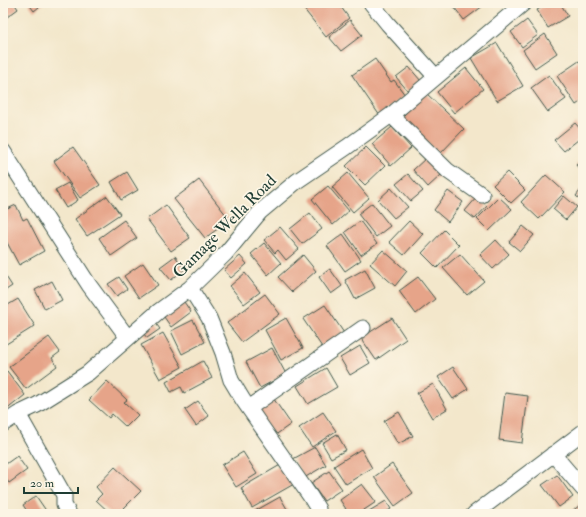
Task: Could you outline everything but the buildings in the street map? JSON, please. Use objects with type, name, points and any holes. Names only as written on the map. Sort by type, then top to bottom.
[{"type":"street","points":[[371,3],[436,77]]},
{"type":"street","name":"Gamage Wella Road","points":[[3,424],[18,414],[37,405],[88,373],[159,310],[190,288],[226,252],[260,212],[297,181],[391,115],[524,3]]},
{"type":"street","points":[[391,115],[448,171],[482,195]]},
{"type":"street","points":[[3,151],[89,285],[128,338]]},
{"type":"street","points":[[190,288],[209,318],[232,380],[249,408],[310,496],[318,509],[317,514]]},
{"type":"street","points":[[249,408],[363,328]]},
{"type":"street","points":[[18,414],[64,495],[64,505],[69,514]]},
{"type":"street","points":[[474,514],[474,512],[583,432]]},
{"type":"street","points":[[553,454],[583,489]]}]
